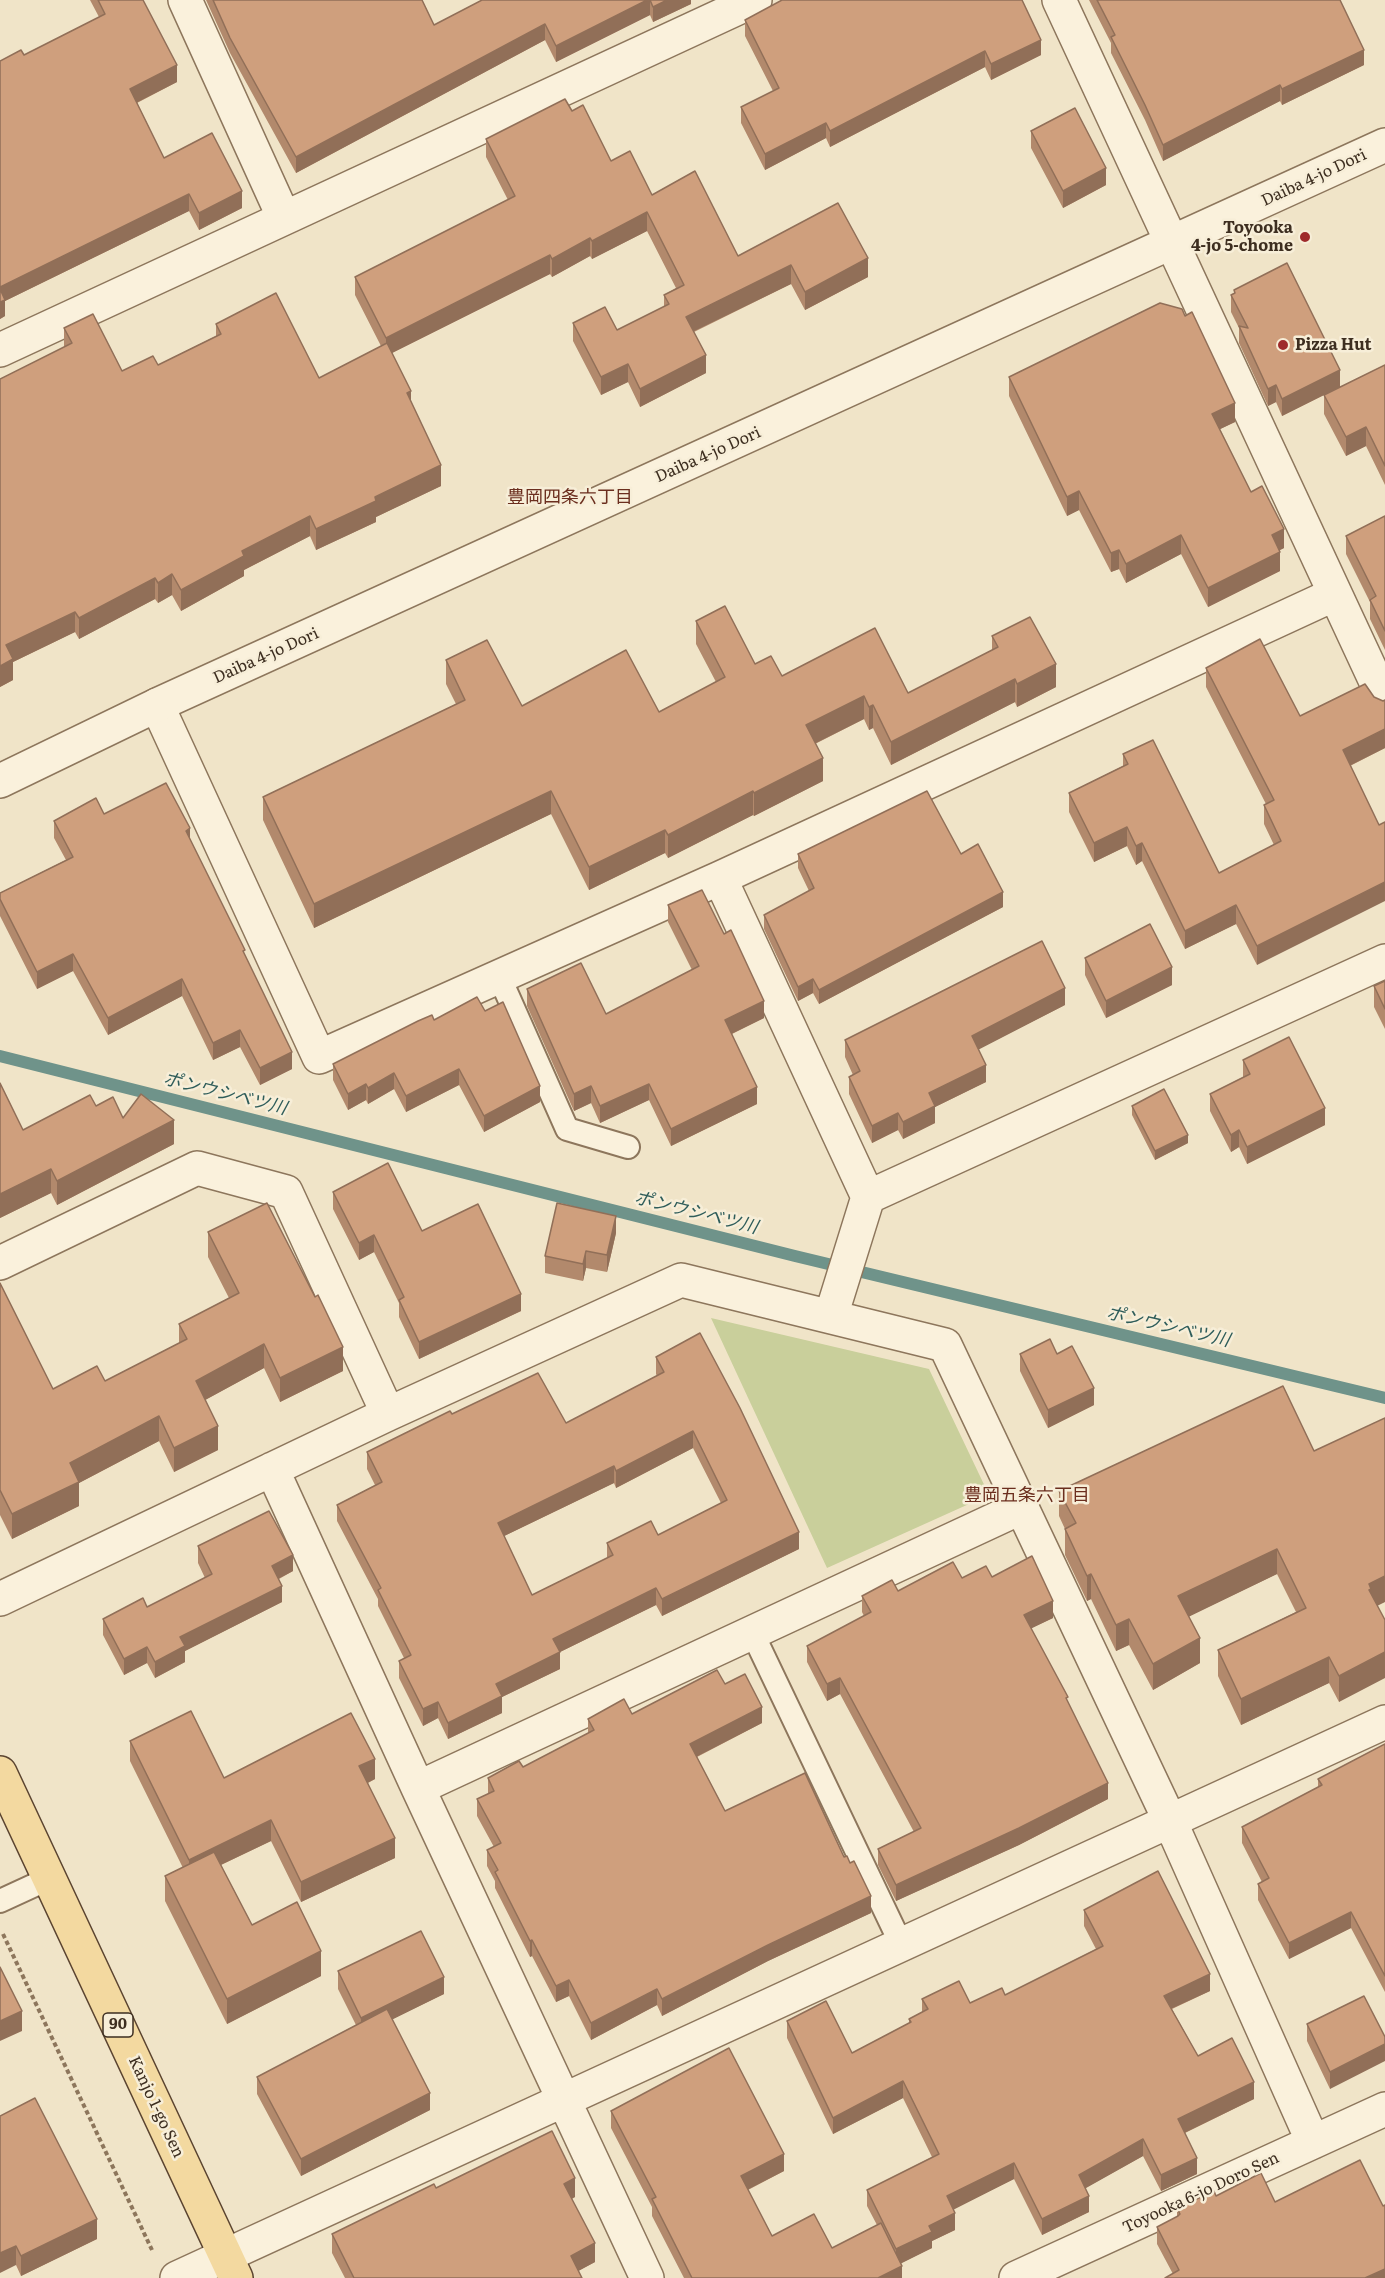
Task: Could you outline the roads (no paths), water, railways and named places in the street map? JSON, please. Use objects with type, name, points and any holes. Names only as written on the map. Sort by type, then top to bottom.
[{"type":"main road","name":"Kanjo 1-go Sen","points":[[0,1773],[231,2267]]},
{"type":"street","points":[[185,0],[284,218]]},
{"type":"street","points":[[0,350],[755,0]]},
{"type":"street","points":[[1059,0],[1385,701]]},
{"type":"street","name":"Daiba 4-jo Dori","points":[[0,781],[157,705],[1385,145]]},
{"type":"street","points":[[157,705],[319,1057],[720,878],[1335,594]]},
{"type":"street","points":[[720,878],[863,1212],[835,1302]]},
{"type":"street","points":[[863,1212],[1385,961]]},
{"type":"street","points":[[0,1263],[197,1168],[286,1192],[388,1414]]},
{"type":"street","points":[[0,1599],[388,1414],[681,1280],[835,1302],[945,1345],[1170,1821],[1313,2142]]},
{"type":"street","points":[[272,1469],[647,2278]]},
{"type":"street","points":[[418,1788],[1022,1507]]},
{"type":"street","points":[[166,2267],[231,2267],[564,2100],[1385,1722]]},
{"type":"street","name":"Toyooka 6-jo Doro Sen","points":[[1016,2278],[1313,2142],[1381,2120]]},
{"type":"lane","points":[[498,976],[567,1129],[628,1147]]},
{"type":"lane","points":[[752,1632],[901,1944]]},
{"type":"lane","points":[[0,1901],[50,1878]]},
{"type":"waterway","name":"ポンウシベツ川","points":[[0,1056],[795,1256],[1385,1398]]},
{"type":"place","name":"Toyooka 4-jo 5-chome","points":[[1305,237]]},
{"type":"place","name":"Pizza Hut","points":[[1283,345]]},
{"type":"district","name":"豊岡四条六丁目","points":[[570,498]]},
{"type":"district","name":"豊岡五条六丁目","points":[[1027,1496]]}]
